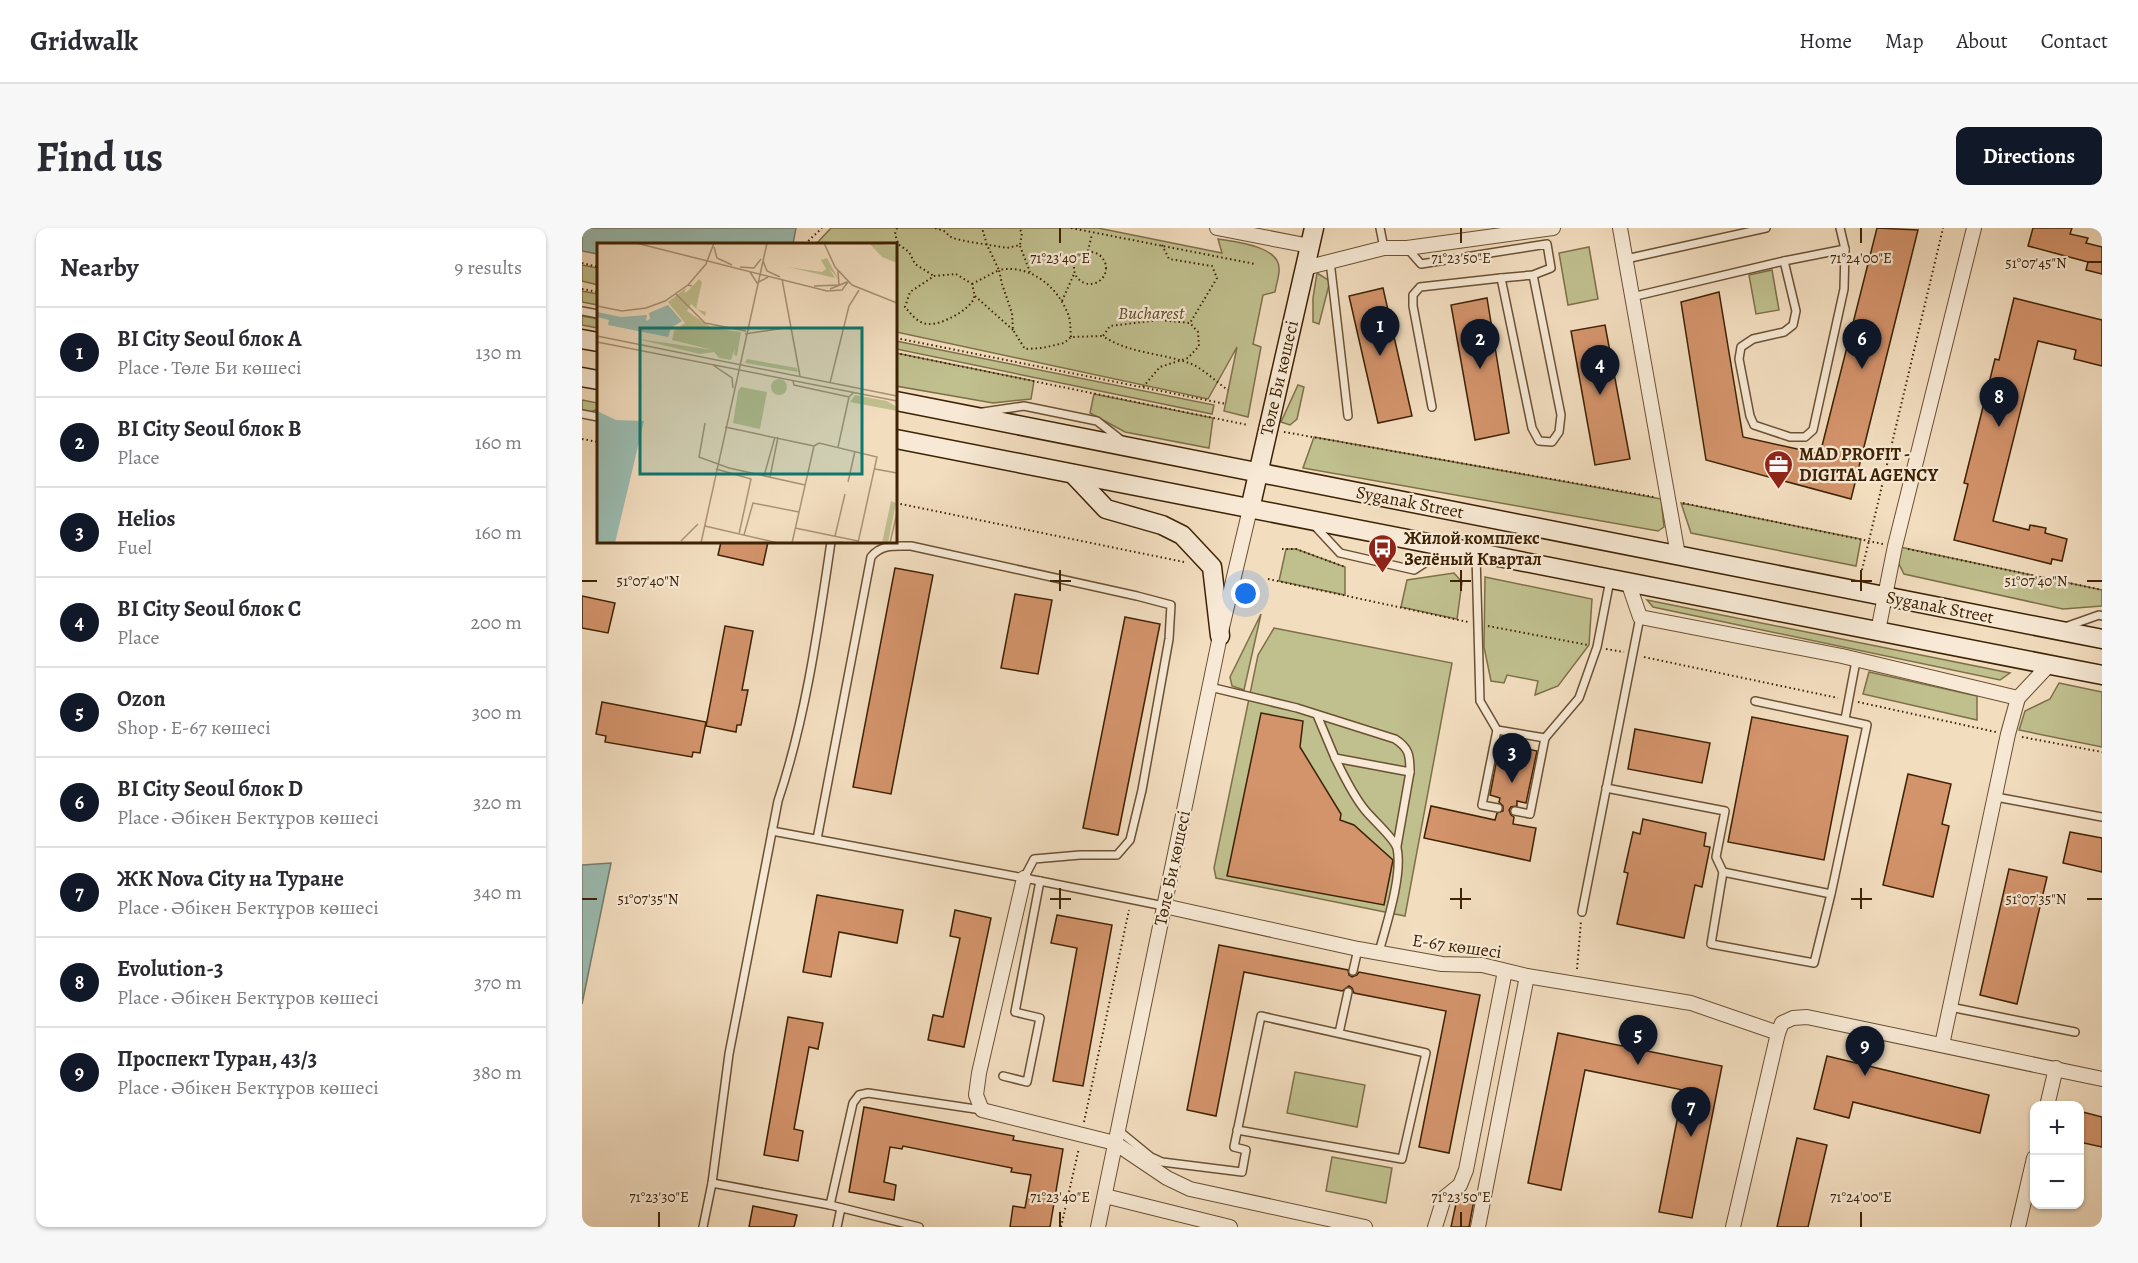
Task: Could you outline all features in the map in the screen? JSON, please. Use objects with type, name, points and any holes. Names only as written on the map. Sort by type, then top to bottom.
[{"type":"main road","name":"Төле Би көшесі","points":[[1250,509],[1312,237]]},
{"type":"main road","points":[[582,339],[597,342]]},
{"type":"main road","points":[[582,377],[597,380]]},
{"type":"main road","name":"Syganak Street","points":[[897,401],[2102,639]]},
{"type":"main road","name":"Syganak Street","points":[[897,439],[2102,675]]},
{"type":"main road","points":[[1073,474],[1106,509],[1162,525],[1182,535],[1212,567],[1220,636]]},
{"type":"street","points":[[1217,228],[1312,237]]},
{"type":"street","points":[[1303,277],[1330,261],[1384,248],[1407,248],[1553,228]]},
{"type":"street","points":[[1620,228],[1666,500],[1678,555]]},
{"type":"street","points":[[1878,631],[1895,546],[1974,228]]},
{"type":"street","name":"Төле Би көшесі","points":[[1098,1227],[1220,636],[1250,509]]},
{"type":"street","points":[[1619,580],[1640,617],[1856,661],[2018,698]]},
{"type":"street","points":[[1942,1045],[2008,735],[2018,698],[2049,665]]},
{"type":"street","points":[[1024,878],[979,1073],[976,1095],[982,1110],[1082,1135],[1117,1137],[1167,1178],[1190,1189],[1365,1227]]},
{"type":"street","name":"Е-67 көшесі","points":[[1164,906],[1358,949],[1442,964],[1482,965],[1527,976],[1691,1003],[1778,1033]]},
{"type":"street","points":[[1435,1227],[1444,1198],[1460,1185],[1467,1170],[1505,970]]},
{"type":"street","points":[[1478,1227],[1527,976]]},
{"type":"street","points":[[1733,1227],[1778,1033],[1782,1023],[1793,1018],[1807,1017],[2102,1079]]},
{"type":"street","points":[[2048,1101],[2056,1068]]},
{"type":"street","points":[[2018,1227],[2030,1175]]},
{"type":"street","points":[[1105,1196],[1230,1227]]},
{"type":"lane","points":[[1380,228],[1384,248]]},
{"type":"lane","points":[[1626,259],[1766,228]]},
{"type":"lane","points":[[1784,261],[1796,311],[1792,326],[1784,332],[1753,339],[1741,347],[1739,359],[1750,416],[1754,425],[1790,437],[1805,437],[1813,430],[1844,289],[1845,249],[1840,228]]},
{"type":"lane","points":[[1407,248],[1421,264],[1547,244],[1551,268],[1533,275],[1420,287],[1413,296],[1413,306],[1432,408]]},
{"type":"lane","points":[[1632,297],[1845,249]]},
{"type":"lane","points":[[1330,261],[1348,416]]},
{"type":"lane","points":[[1501,278],[1532,428],[1539,441],[1552,442],[1559,432],[1560,415],[1533,275]]},
{"type":"lane","points":[[582,311],[597,314]]},
{"type":"lane","points":[[582,414],[597,417]]},
{"type":"lane","points":[[1310,521],[1340,553],[1414,570],[1449,548]]},
{"type":"lane","points":[[703,1227],[712,1183],[729,1054],[778,801],[801,720],[831,543]]},
{"type":"lane","points":[[818,839],[870,557],[877,549],[911,546],[1172,605],[1167,651],[1142,790],[1130,840],[1116,855],[1034,859],[1024,878]]},
{"type":"lane","points":[[1476,553],[1480,702],[1497,730],[1482,805],[1498,808]]},
{"type":"lane","points":[[1515,812],[1530,814],[1545,738],[1579,698],[1619,580]]},
{"type":"lane","points":[[2057,630],[2099,615],[2102,616]]},
{"type":"lane","points":[[1582,912],[1640,617]]},
{"type":"lane","points":[[1845,719],[1856,661]]},
{"type":"lane","points":[[1210,687],[1297,708],[1395,739],[1406,746],[1410,756],[1410,772],[1397,846],[1398,859],[1392,905],[1378,952]]},
{"type":"lane","points":[[1606,788],[1725,811],[1716,857],[1723,872],[1711,944],[1814,963],[1867,725],[1755,702]]},
{"type":"lane","points":[[1317,715],[1350,790],[1365,811],[1397,846]]},
{"type":"lane","points":[[1497,730],[1545,738]]},
{"type":"lane","points":[[1335,758],[1410,772]]},
{"type":"lane","points":[[1996,797],[2102,817]]},
{"type":"lane","points":[[772,831],[1164,906]]},
{"type":"lane","points":[[1723,872],[1831,894]]},
{"type":"lane","points":[[1003,1076],[1027,1082],[1040,1018],[1015,1012],[1040,881]]},
{"type":"lane","points":[[1353,971],[1358,949]]},
{"type":"lane","points":[[1339,1033],[1348,992]]},
{"type":"lane","points":[[1950,1007],[2075,1032]]},
{"type":"lane","points":[[1117,1137],[1162,1162],[1242,1172],[1246,1149],[1234,1147],[1237,1131],[1261,1016],[1426,1053],[1402,1159],[1237,1131]]},
{"type":"lane","points":[[830,1205],[853,1103],[859,1095],[868,1093],[982,1110]]},
{"type":"lane","points":[[712,1183],[830,1205],[919,1227]]},
{"type":"lane","points":[[837,1227],[841,1208]]},
{"type":"path","points":[[806,243],[822,228]]},
{"type":"path","points":[[897,228],[895,234],[898,244],[909,252],[915,264],[934,276]]},
{"type":"path","points":[[935,228],[944,231],[952,238],[1007,248],[1020,245]]},
{"type":"path","points":[[982,228],[999,270],[1012,313],[1013,330]]},
{"type":"path","points":[[1019,228],[1022,233],[1020,245],[1030,272]]},
{"type":"path","points":[[1071,228],[1092,234],[1162,245],[1255,264]]},
{"type":"path","points":[[1862,570],[1942,228]]},
{"type":"path","points":[[1088,252],[1092,234]]},
{"type":"path","points":[[1162,245],[1169,259],[1212,266],[1217,278],[1190,323]]},
{"type":"path","points":[[1062,301],[1075,273],[1075,262],[1078,257],[1094,252],[1103,258],[1105,274],[1098,283],[1087,284],[1077,278],[1075,273]]},
{"type":"path","points":[[582,263],[597,267]]},
{"type":"path","points":[[972,284],[999,270],[1012,267],[1030,272],[1054,289],[1062,301],[1069,316],[1071,337]]},
{"type":"path","points":[[975,296],[970,306],[950,318],[928,324],[915,318],[905,307],[910,292],[934,276],[956,274],[972,284],[975,296],[1013,330],[1025,349],[1064,343],[1071,337],[1103,336],[1114,344],[1191,364],[1228,390]]},
{"type":"path","points":[[582,289],[597,292]]},
{"type":"path","points":[[1103,336],[1110,326],[1160,320],[1190,323],[1198,332],[1198,346],[1188,358],[1160,367],[1143,388]]},
{"type":"path","points":[[897,338],[1226,404]]},
{"type":"path","points":[[897,353],[1248,425]]},
{"type":"path","points":[[1277,431],[1666,500],[1886,544]]},
{"type":"path","points":[[582,439],[597,442]]},
{"type":"path","points":[[897,503],[1187,562]]},
{"type":"path","points":[[1900,547],[2102,590]]},
{"type":"path","points":[[1282,549],[1296,549],[1345,567]]},
{"type":"path","points":[[1268,579],[1477,624],[1633,654],[2008,735],[2102,752]]},
{"type":"path","points":[[1061,1227],[1132,899]]},
{"type":"path","points":[[1575,984],[1582,912]]},
{"type":"green space","name":"Bucharest","points":[[831,228],[1098,228],[1222,253],[1218,239],[1255,246],[1272,255],[1277,261],[1279,274],[1275,292],[1263,295],[1253,344],[1261,347],[1248,417],[1224,411],[1237,347],[1208,399],[897,332],[897,243],[817,243]]},
{"type":"green space","points":[[1589,247],[1598,299],[1568,305],[1559,253]]},
{"type":"green space","points":[[582,265],[597,268],[597,285],[582,281]]},
{"type":"green space","points":[[1772,270],[1779,310],[1756,314],[1749,275]]},
{"type":"green space","points":[[1317,273],[1330,281],[1319,324],[1313,322],[1313,298]]},
{"type":"green space","points":[[582,291],[597,294],[597,305],[582,302]]},
{"type":"green space","points":[[582,316],[597,319],[597,328],[582,325]]},
{"type":"green space","points":[[897,341],[1214,405],[1212,414],[897,349]]},
{"type":"green space","points":[[897,353],[1034,381],[1031,399],[993,403],[897,386]]},
{"type":"green space","points":[[1298,385],[1304,387],[1297,419],[1290,425],[1281,422]]},
{"type":"green space","points":[[1094,394],[1213,418],[1209,448],[1125,432],[1090,413]]},
{"type":"green space","points":[[582,400],[597,403],[597,409],[591,412],[582,410]]},
{"type":"green space","points":[[1314,437],[1661,499],[1664,527],[1658,531],[1303,468]]},
{"type":"green space","points":[[1681,503],[1861,539],[1856,566],[1691,533]]},
{"type":"green space","points":[[1900,547],[2102,590],[2102,606],[2063,609],[1904,574],[1899,564]]},
{"type":"green space","points":[[1286,549],[1296,549],[1345,567],[1345,595],[1279,581]]},
{"type":"green space","points":[[1454,573],[1462,582],[1457,619],[1401,607],[1407,580]]},
{"type":"green space","points":[[1485,577],[1592,599],[1589,645],[1558,686],[1535,695],[1538,681],[1507,675],[1504,683],[1491,681],[1484,647]]},
{"type":"green space","points":[[1647,600],[2010,673],[2000,680],[1653,607]]},
{"type":"green space","points":[[1261,614],[1244,690],[1232,686],[1230,677]]},
{"type":"green space","points":[[1274,628],[1452,663],[1405,916],[1216,878],[1214,868],[1258,655]]},
{"type":"green space","points":[[1869,672],[1977,696],[1977,720],[1863,694]]},
{"type":"green space","points":[[2059,683],[2102,692],[2102,747],[2019,730],[2025,711],[2050,699]]},
{"type":"green space","points":[[1295,1072],[1365,1085],[1357,1127],[1287,1113]]},
{"type":"green space","points":[[1332,1157],[1392,1168],[1386,1203],[1326,1191]]},
{"type":"water","points":[[582,228],[796,228],[793,243],[597,243],[597,254],[582,251]]},
{"type":"water","points":[[611,863],[582,1004],[582,865]]},
{"type":"building","points":[[1877,228],[1918,230],[1851,499],[1706,460],[1681,302],[1719,292],[1743,437],[1820,454]]},
{"type":"building","points":[[2033,228],[2072,228],[2070,234],[2088,238],[2086,243],[2102,247],[2102,274],[2086,270],[2088,262],[2028,246]]},
{"type":"building","points":[[1383,288],[1412,416],[1378,423],[1349,296]]},
{"type":"building","points":[[1487,298],[1509,433],[1475,440],[1451,305]]},
{"type":"building","points":[[2014,298],[2102,320],[2102,366],[2074,359],[2076,350],[2038,341],[1993,521],[2029,530],[2030,525],[2046,528],[2045,533],[2067,539],[2062,561],[2052,559],[2051,564],[1954,540],[1968,484],[1964,483],[1995,359],[1999,360]]},
{"type":"building","points":[[1605,325],[1630,459],[1595,465],[1571,331]]},
{"type":"building","points":[[721,543],[768,543],[763,565],[718,555]]},
{"type":"building","points":[[895,568],[933,575],[891,794],[853,787]]},
{"type":"building","points":[[1015,594],[1052,600],[1038,674],[1001,668]]},
{"type":"building","points":[[582,596],[615,603],[608,633],[582,628]]},
{"type":"building","points":[[1125,617],[1160,624],[1118,835],[1083,828]]},
{"type":"building","points":[[725,626],[753,631],[742,690],[748,690],[741,725],[737,725],[736,732],[706,726]]},
{"type":"building","points":[[602,702],[706,722],[700,753],[693,752],[692,757],[605,742],[606,736],[596,734]]},
{"type":"building","points":[[1261,713],[1303,721],[1300,747],[1341,814],[1340,820],[1354,825],[1393,860],[1384,905],[1227,876]]},
{"type":"building","points":[[1752,717],[1848,736],[1824,860],[1728,842]]},
{"type":"building","points":[[1635,729],[1710,743],[1702,783],[1628,769]]},
{"type":"building","points":[[1500,743],[1537,751],[1526,803],[1517,801],[1517,806],[1509,810],[1514,817],[1513,824],[1536,828],[1530,861],[1424,838],[1431,806],[1495,820],[1497,813],[1503,811],[1503,806],[1499,802],[1500,798],[1490,795]]},
{"type":"building","points":[[1908,774],[1951,784],[1942,824],[1949,826],[1933,897],[1883,885]]},
{"type":"building","points":[[1643,819],[1706,833],[1704,846],[1710,847],[1702,887],[1695,885],[1684,938],[1617,924],[1628,873],[1624,872],[1633,832],[1640,834]]},
{"type":"building","points":[[2070,832],[2102,838],[2102,872],[2063,863]]},
{"type":"building","points":[[2009,869],[2047,877],[2017,1004],[1980,995]]},
{"type":"building","points":[[817,895],[903,910],[897,943],[839,932],[831,977],[803,972]]},
{"type":"building","points":[[955,910],[991,918],[964,1047],[928,1040],[933,1015],[943,1017],[960,938],[950,936]]},
{"type":"building","points":[[1057,915],[1112,925],[1083,1086],[1053,1081],[1077,948],[1051,943]]},
{"type":"building","points":[[1219,945],[1348,970],[1352,977],[1359,972],[1480,995],[1449,1153],[1419,1147],[1446,1011],[1354,993],[1349,986],[1342,991],[1244,972],[1216,1116],[1187,1110]]},
{"type":"building","points":[[788,1017],[823,1023],[818,1049],[809,1047],[794,1129],[803,1131],[798,1161],[764,1155]]},
{"type":"building","points":[[1558,1033],[1722,1066],[1692,1218],[1659,1212],[1683,1090],[1585,1070],[1561,1190],[1528,1183]]},
{"type":"building","points":[[1827,1056],[1989,1095],[1980,1133],[1853,1102],[1849,1118],[1814,1109]]},
{"type":"building","points":[[864,1107],[1014,1136],[1013,1140],[1063,1149],[1050,1227],[1010,1227],[1013,1206],[1025,1208],[1031,1175],[1011,1172],[1012,1168],[903,1146],[902,1149],[890,1147],[884,1182],[896,1185],[894,1200],[849,1192]]},
{"type":"building","points":[[2084,1112],[2102,1117],[2102,1147],[2084,1143]]},
{"type":"building","points":[[1797,1138],[1827,1145],[1808,1227],[1777,1227]]},
{"type":"building","points":[[1460,1197],[1474,1200],[1469,1227],[1451,1227],[1457,1199]]},
{"type":"building","points":[[753,1206],[797,1215],[794,1227],[749,1227]]},
{"type":"place","name":"BI City Seoul блок A","points":[[1380,356]]},
{"type":"place","name":"BI City Seoul блок B","points":[[1480,369]]},
{"type":"place","name":"BI City Seoul блок D","points":[[1862,369]]},
{"type":"place","name":"BI City Seoul блок C","points":[[1600,395]]},
{"type":"place","name":"Evolution-3","points":[[1999,427]]},
{"type":"place","name":"MAD PROFIT - DIGITAL AGENCY","points":[[1778,490]]},
{"type":"place","name":"Жилой комплекс Зелёный Квартал","points":[[1383,574]]},
{"type":"place","name":"Helios","points":[[1512,783]]},
{"type":"place","name":"Ozon","points":[[1638,1065]]},
{"type":"place","name":"Проспект Туран, 43/3","points":[[1865,1076]]},
{"type":"place","name":"ЖК Nova City на Туране","points":[[1691,1137]]}]
